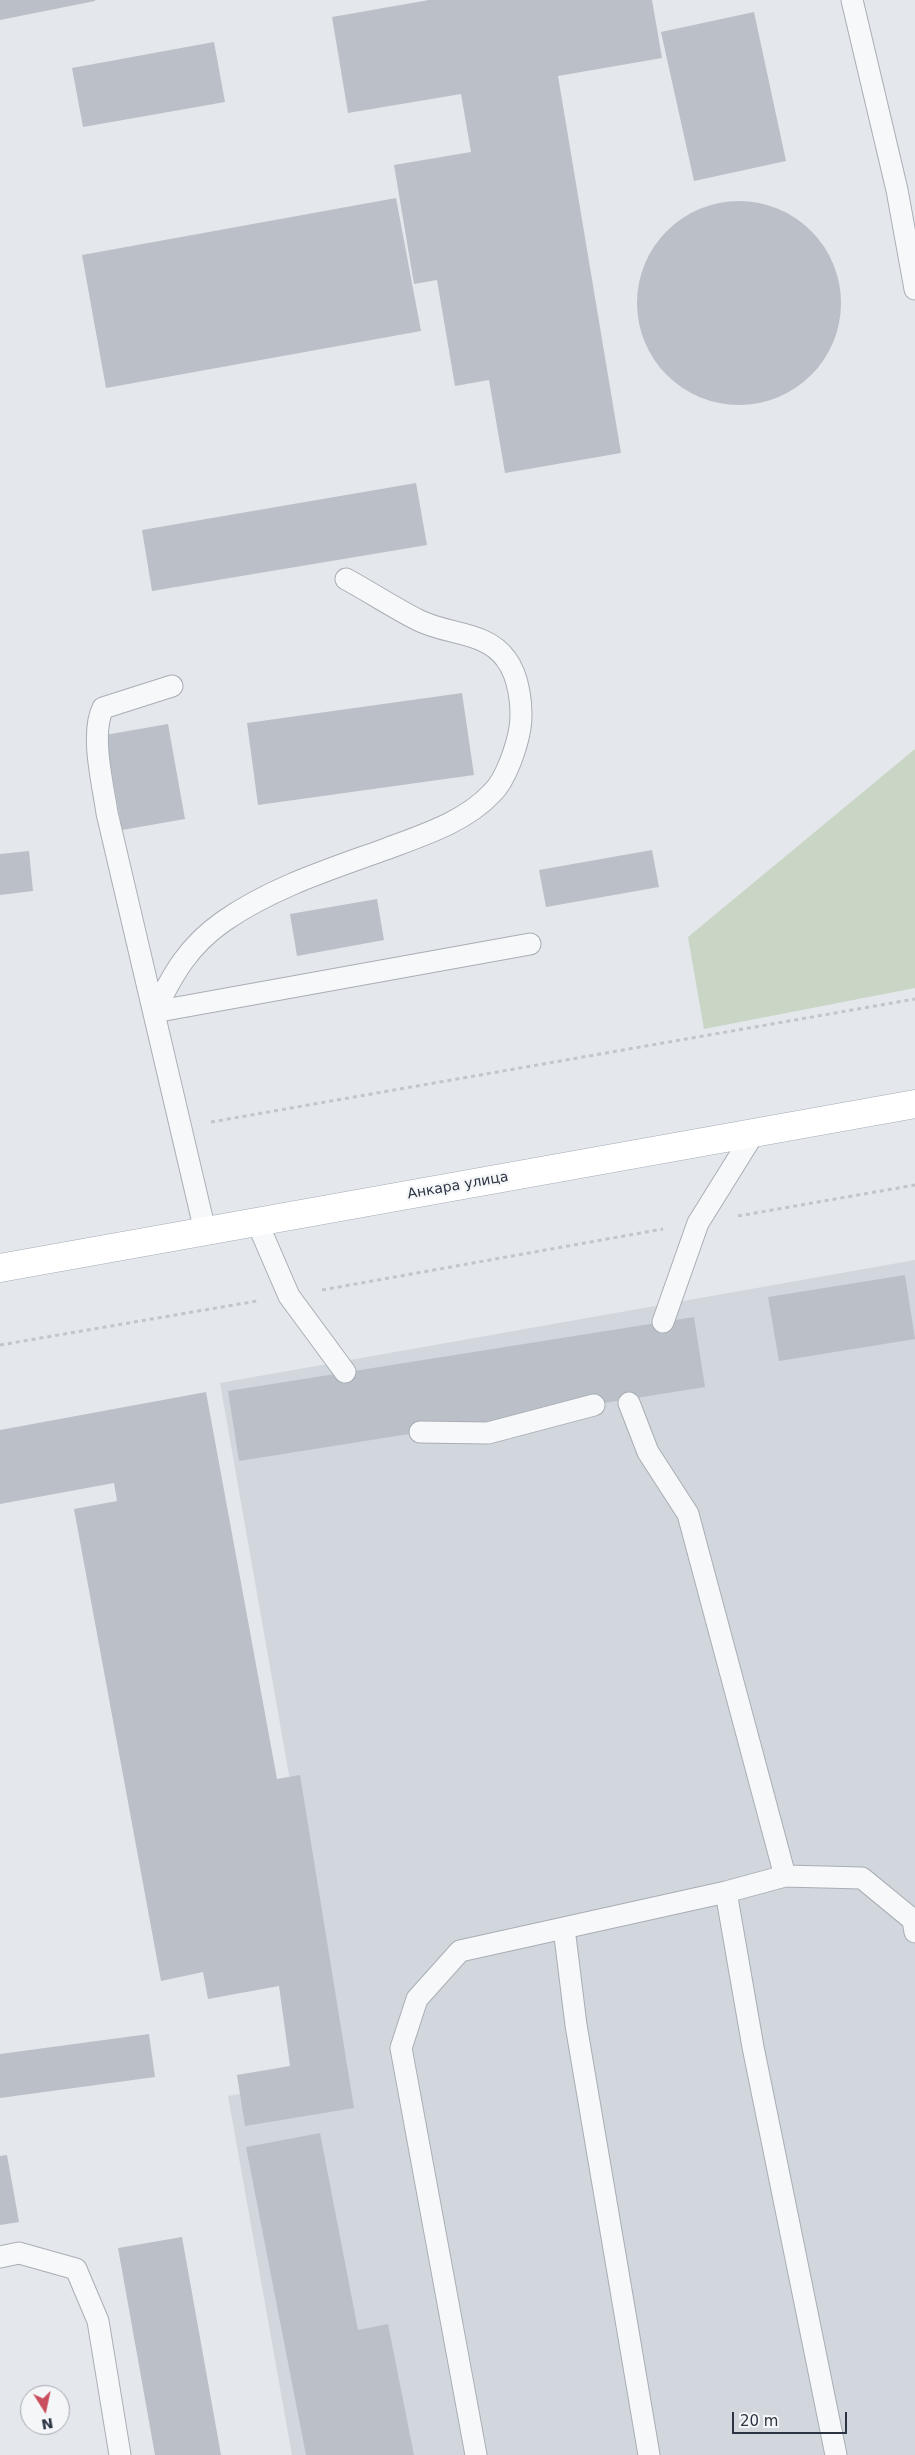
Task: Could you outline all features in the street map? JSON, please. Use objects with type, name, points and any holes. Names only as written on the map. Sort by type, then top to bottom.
[{"type":"main road","name":"Анкара улица","points":[[0,1268],[915,1104]]},
{"type":"lane","points":[[852,0],[897,190],[915,289]]},
{"type":"lane","points":[[154,1012],[174,970],[191,950],[224,921],[282,888],[440,828],[493,793],[506,770],[518,740],[522,712],[518,688],[506,659],[483,639],[452,633],[420,621],[346,579]]},
{"type":"lane","points":[[172,686],[109,704],[103,708],[97,719],[99,755],[108,813],[205,1231]]},
{"type":"lane","points":[[154,1012],[530,944]]},
{"type":"lane","points":[[663,1322],[698,1223],[754,1133]]},
{"type":"lane","points":[[257,1222],[289,1296],[344,1372]]},
{"type":"lane","points":[[629,1403],[648,1452],[688,1514],[785,1876]]},
{"type":"lane","points":[[420,1432],[488,1433],[594,1405]]},
{"type":"lane","points":[[476,2455],[401,2048],[417,2000],[460,1951],[726,1892],[785,1876],[862,1878],[913,1920],[915,1932]]},
{"type":"lane","points":[[726,1892],[754,2047],[836,2455]]},
{"type":"lane","points":[[564,1928],[576,2025],[649,2455]]},
{"type":"lane","points":[[0,2256],[20,2253],[76,2269],[98,2321],[120,2455]]},
{"type":"path","points":[[181,1127],[915,999]]},
{"type":"path","points":[[0,1345],[289,1296],[915,1185]]},
{"type":"shaded area","points":[[915,1260],[915,2455],[292,2455],[228,2096],[342,2076],[220,1383]]},
{"type":"green space","points":[[915,749],[915,988],[704,1029],[688,937]]},
{"type":"building","points":[[0,0],[95,0],[95,1],[0,20]]},
{"type":"building","points":[[429,0],[652,0],[662,58],[558,76],[621,453],[505,473],[489,380],[455,386],[437,280],[414,284],[394,165],[471,152],[461,94],[348,113],[332,17]]},
{"type":"building","points":[[754,12],[786,161],[694,181],[661,32]]},
{"type":"building","points":[[214,42],[225,102],[83,127],[72,68]]},
{"type":"building","points":[[396,198],[421,331],[106,388],[82,255]]},
{"type":"building","points":[[729,201],[749,201],[778,208],[804,224],[818,238],[834,264],[841,293],[841,313],[834,342],[818,368],[804,382],[778,398],[769,401],[749,405],[729,405],[700,398],[674,382],[660,368],[644,342],[641,333],[637,313],[637,293],[644,264],[660,238],[674,224],[700,208],[709,205]]},
{"type":"building","points":[[416,483],[427,545],[152,591],[142,530]]},
{"type":"building","points":[[462,693],[474,775],[258,805],[247,723]]},
{"type":"building","points":[[168,724],[185,819],[122,830],[105,735]]},
{"type":"building","points":[[652,850],[659,887],[546,907],[539,870]]},
{"type":"building","points":[[29,851],[33,891],[0,895],[0,854]]},
{"type":"building","points":[[377,899],[384,940],[297,956],[290,914]]},
{"type":"building","points":[[905,1275],[915,1339],[779,1361],[768,1297]]},
{"type":"building","points":[[694,1317],[705,1387],[239,1461],[228,1391]]},
{"type":"building","points":[[206,1392],[277,1779],[300,1775],[354,2108],[245,2126],[237,2075],[290,2066],[279,1986],[208,1999],[203,1972],[161,1981],[74,1509],[117,1501],[114,1483],[0,1504],[0,1430]]},
{"type":"building","points":[[149,2034],[155,2077],[0,2098],[0,2054]]},
{"type":"building","points":[[320,2133],[358,2330],[388,2324],[414,2455],[306,2455],[246,2147]]},
{"type":"building","points":[[7,2155],[19,2222],[0,2225],[0,2156]]},
{"type":"building","points":[[182,2237],[221,2455],[155,2455],[118,2248]]}]
